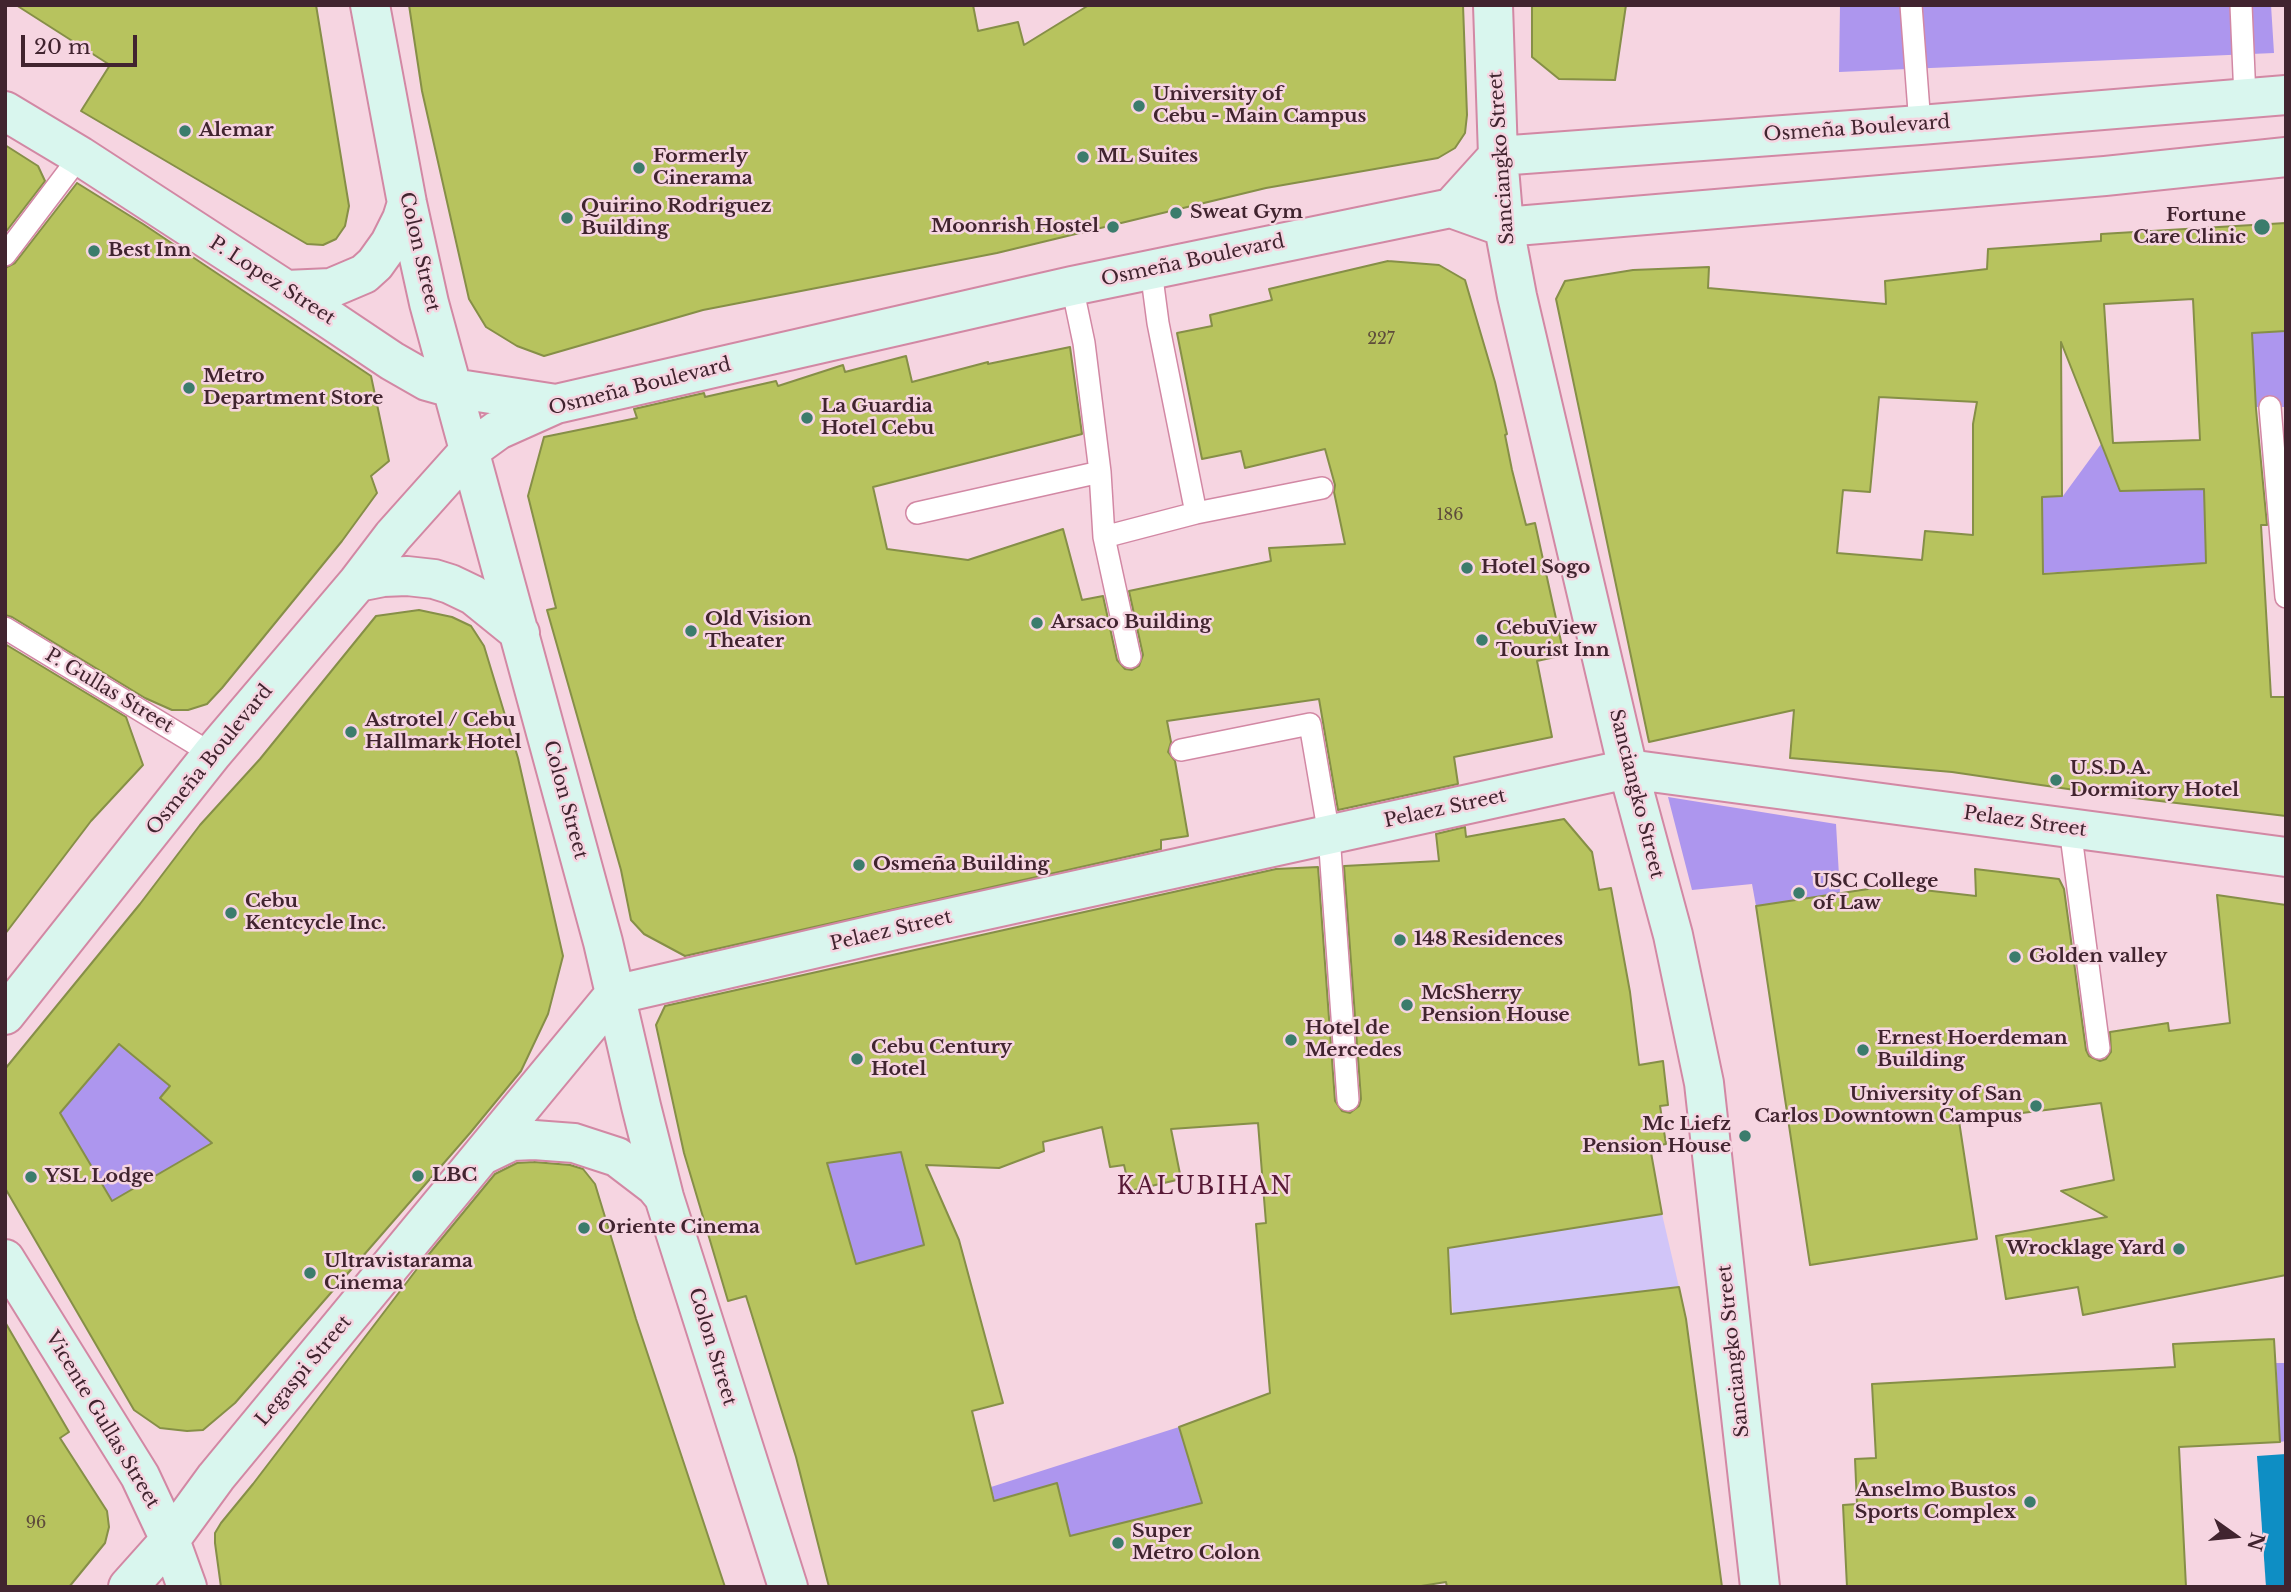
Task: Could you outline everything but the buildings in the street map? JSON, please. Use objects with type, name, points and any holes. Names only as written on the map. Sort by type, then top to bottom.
[{"type":"main road","name":"Colon Street","points":[[370,5],[407,203],[429,303],[599,929],[664,1197],[788,1587]]},
{"type":"main road","name":"Sanciangko Street","points":[[1493,5],[1498,156],[1504,228],[1517,296],[1628,769],[1673,935],[1704,1083],[1760,1587]]},
{"type":"main road","name":"Osmeña Boulevard","points":[[1498,156],[2286,95]]},
{"type":"main road","name":"P. Lopez Street","points":[[5,111],[80,156],[392,361],[427,381],[452,388],[556,404]]},
{"type":"main road","points":[[1498,156],[1451,208],[1504,228],[2105,176],[2286,157]]},
{"type":"main road","points":[[286,289],[331,288],[364,274],[390,243],[407,203]]},
{"type":"main road","name":"Osmeña Boulevard","points":[[5,1015],[212,754],[358,582],[393,536],[469,451],[498,430],[556,404],[1072,286],[1451,208]]},
{"type":"main road","points":[[358,582],[407,576],[450,584],[473,595],[520,633]]},
{"type":"main road","name":"Pelaez Street","points":[[614,995],[1628,769],[2286,857]]},
{"type":"main road","name":"Legaspi Street","points":[[128,1587],[170,1540],[216,1478],[614,995]]},
{"type":"main road","points":[[483,1155],[512,1141],[574,1143],[617,1157],[655,1186],[664,1197]]},
{"type":"main road","name":"Vicente Gullas Street","points":[[5,1259],[140,1476],[170,1540],[187,1587]]},
{"type":"lane","points":[[1910,5],[1920,125]]},
{"type":"lane","points":[[2241,5],[2245,97]]},
{"type":"lane","points":[[5,255],[80,156]]},
{"type":"lane","points":[[1151,270],[1158,323],[1196,513]]},
{"type":"lane","points":[[1072,286],[1084,343],[1100,472],[1104,537],[1130,657]]},
{"type":"lane","points":[[2270,407],[2286,597]]},
{"type":"lane","points":[[917,513],[1100,472]]},
{"type":"lane","points":[[1104,537],[1196,513],[1322,488]]},
{"type":"lane","name":"P. Gullas Street","points":[[5,628],[212,754]]},
{"type":"lane","points":[[1181,750],[1310,724],[1329,835],[1348,1100]]},
{"type":"lane","points":[[2070,828],[2099,1048]]},
{"type":"shaded area","points":[[1840,5],[2271,5],[2274,53],[1839,72]]},
{"type":"shaded area","points":[[2276,322],[2278,332],[2286,331],[2286,407],[2256,407],[2251,324]]},
{"type":"shaded area","points":[[2101,444],[2120,491],[2204,489],[2206,563],[2043,573],[2042,497],[2063,496]]},
{"type":"shaded area","points":[[1668,797],[1836,824],[1840,893],[1756,906],[1752,884],[1692,890]]},
{"type":"shaded area","points":[[120,1043],[170,1086],[161,1098],[212,1143],[118,1212],[60,1113]]},
{"type":"shaded area","points":[[902,1152],[924,1245],[856,1264],[827,1163]]},
{"type":"shaded area","points":[[1662,1214],[1679,1287],[1453,1314],[1448,1248]]},
{"type":"shaded area","points":[[2276,1363],[2286,1363],[2286,1441],[2280,1442]]},
{"type":"shaded area","points":[[1179,1427],[1203,1509],[1187,1506],[1070,1536],[1057,1483],[995,1501],[991,1487]]},
{"type":"water","points":[[2286,1454],[2286,1587],[2266,1587],[2257,1456]]},
{"type":"place","name":"University of Cebu - Main Campus","points":[[1139,106]]},
{"type":"place","name":"Alemar","points":[[185,131]]},
{"type":"place","name":"ML Suites","points":[[1083,157]]},
{"type":"place","name":"Formerly Cinerama","points":[[639,168]]},
{"type":"place","name":"Sweat Gym","points":[[1176,213]]},
{"type":"place","name":"Quirino Rodriguez Building","points":[[567,218]]},
{"type":"place","name":"Moonrish Hostel","points":[[1113,227]]},
{"type":"place","name":"Fortune Care Clinic","points":[[2262,227]]},
{"type":"place","name":"Best Inn","points":[[94,251]]},
{"type":"place","name":"Metro Department Store","points":[[189,388]]},
{"type":"place","name":"La Guardia Hotel Cebu","points":[[807,418]]},
{"type":"place","name":"Hotel Sogo","points":[[1467,568]]},
{"type":"place","name":"Arsaco Building","points":[[1037,623]]},
{"type":"place","name":"Old Vision Theater","points":[[691,631]]},
{"type":"place","name":"CebuView Tourist Inn","points":[[1482,640]]},
{"type":"place","name":"Astrotel / Cebu Hallmark Hotel","points":[[351,732]]},
{"type":"place","name":"U.S.D.A. Dormitory Hotel","points":[[2056,780]]},
{"type":"place","name":"Osmeña Building","points":[[859,865]]},
{"type":"place","name":"USC College of Law","points":[[1799,893]]},
{"type":"place","name":"Cebu Kentcycle Inc.","points":[[231,913]]},
{"type":"place","name":"148 Residences","points":[[1400,940]]},
{"type":"place","name":"Golden valley","points":[[2015,957]]},
{"type":"place","name":"McSherry Pension House","points":[[1407,1005]]},
{"type":"place","name":"Hotel de Mercedes","points":[[1291,1040]]},
{"type":"place","name":"Ernest Hoerdeman Building","points":[[1863,1050]]},
{"type":"place","name":"Cebu Century Hotel","points":[[857,1059]]},
{"type":"place","name":"University of San Carlos Downtown Campus","points":[[2036,1106]]},
{"type":"place","name":"Mc Liefz Pension House","points":[[1745,1136]]},
{"type":"place","name":"LBC","points":[[418,1176]]},
{"type":"place","name":"YSL Lodge","points":[[31,1177]]},
{"type":"place","name":"Oriente Cinema","points":[[584,1228]]},
{"type":"place","name":"Wrocklage Yard","points":[[2179,1249]]},
{"type":"place","name":"Ultravistarama Cinema","points":[[310,1273]]},
{"type":"place","name":"Anselmo Bustos Sports Complex","points":[[2030,1502]]},
{"type":"place","name":"Super Metro Colon","points":[[1118,1543]]},
{"type":"district","name":"KALUBIHAN","points":[[1205,1188]]}]
